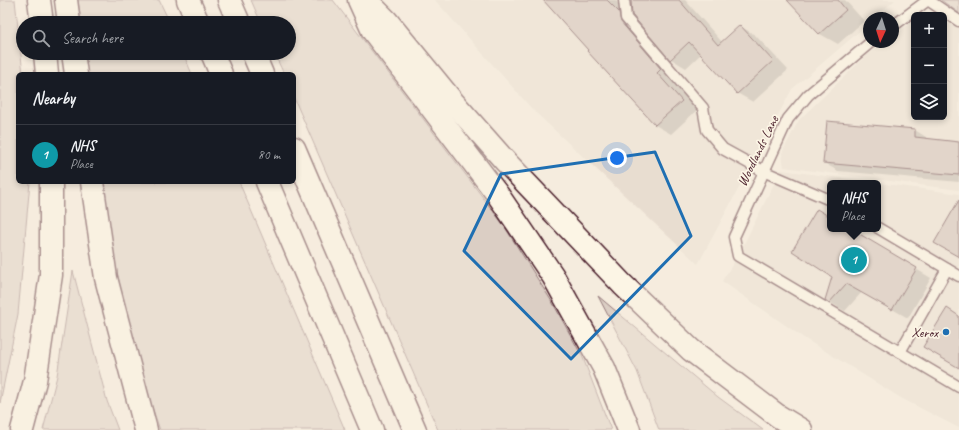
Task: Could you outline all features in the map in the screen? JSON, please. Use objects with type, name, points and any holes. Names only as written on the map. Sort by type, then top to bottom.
[{"type":"highway","points":[[39,0],[41,16]]},
{"type":"highway","points":[[66,0],[68,16]]},
{"type":"highway","points":[[188,0],[195,16]]},
{"type":"highway","points":[[229,0],[236,16]]},
{"type":"highway","points":[[359,0],[373,32],[498,195],[553,276],[604,368],[629,430]]},
{"type":"highway","points":[[366,0],[386,20],[453,102],[506,162],[623,285],[691,350],[778,416],[801,430]]},
{"type":"highway","points":[[46,60],[47,72]]},
{"type":"highway","points":[[74,60],[76,72]]},
{"type":"highway","points":[[215,60],[220,72]]},
{"type":"highway","points":[[256,60],[261,72]]},
{"type":"highway","points":[[296,153],[415,430]]},
{"type":"highway","points":[[22,430],[35,381],[50,275],[50,184]]},
{"type":"highway","points":[[92,184],[106,278],[146,430]]},
{"type":"highway","points":[[268,184],[372,430]]},
{"type":"lane","points":[[624,0],[626,18],[703,108],[707,130],[723,148],[763,170],[827,199]]},
{"type":"lane","points":[[899,22],[928,0],[959,21]]},
{"type":"lane","name":"Woodlands Lane","points":[[864,48],[808,95],[788,119],[763,170],[734,237],[738,256],[900,352]]},
{"type":"lane","points":[[881,230],[959,276]]},
{"type":"lane","points":[[947,269],[900,352],[959,387]]},
{"type":"highlighted area","points":[[655,152],[691,236],[571,359],[464,251],[501,174]]},
{"type":"shaded area","points":[[0,0],[15,0],[17,16],[16,60],[21,60],[23,72],[16,72],[16,184],[30,184],[18,314],[0,403]]},
{"type":"shaded area","points":[[78,0],[159,0],[167,16],[80,16]]},
{"type":"shaded area","points":[[251,0],[333,0],[503,224],[554,305],[583,358],[611,430],[438,430],[296,103],[296,72],[283,72],[277,60],[296,60],[296,16],[258,16]]},
{"type":"shaded area","points":[[435,0],[895,0],[881,12],[863,12],[863,28],[792,89],[698,264],[533,110]]},
{"type":"shaded area","points":[[941,0],[959,0],[959,13]]},
{"type":"shaded area","points":[[911,22],[911,120],[947,120],[947,23],[959,28],[959,190],[784,167],[782,153],[799,120],[876,48],[899,48],[899,31]]},
{"type":"shaded area","points":[[86,60],[186,60],[191,72],[87,72]]},
{"type":"shaded area","points":[[781,170],[855,180],[827,180],[827,232],[881,232],[881,183],[959,194],[959,428],[901,398],[804,338],[722,281],[738,256]]},
{"type":"shaded area","points":[[101,184],[240,184],[345,430],[160,430],[136,361],[104,211]]},
{"type":"shaded area","points":[[73,271],[107,401],[118,430],[43,430],[57,376]]},
{"type":"shaded area","points":[[598,296],[718,397],[763,430],[659,430],[637,371]]},
{"type":"building","points":[[543,0],[607,0],[619,12],[621,22],[661,69],[657,73],[682,101],[655,125],[587,51],[588,50]]},
{"type":"building","points":[[631,0],[679,0],[718,45],[740,25],[773,61],[737,94],[689,42],[670,60],[632,15]]},
{"type":"building","points":[[787,0],[838,0],[846,10],[819,34]]},
{"type":"building","points":[[827,121],[915,129],[915,137],[959,142],[959,175],[823,163]]},
{"type":"building","points":[[959,200],[959,257],[934,243]]},
{"type":"building","points":[[817,209],[827,215],[827,232],[856,232],[917,268],[892,310],[846,284],[829,303],[825,300],[832,277],[792,251]]},
{"type":"building","name":"Xerox","points":[[947,308],[959,316],[959,368],[923,347]]},
{"type":"place","name":"NHS","points":[[854,260]]},
{"type":"place","name":"Xerox","points":[[946,332]]}]
